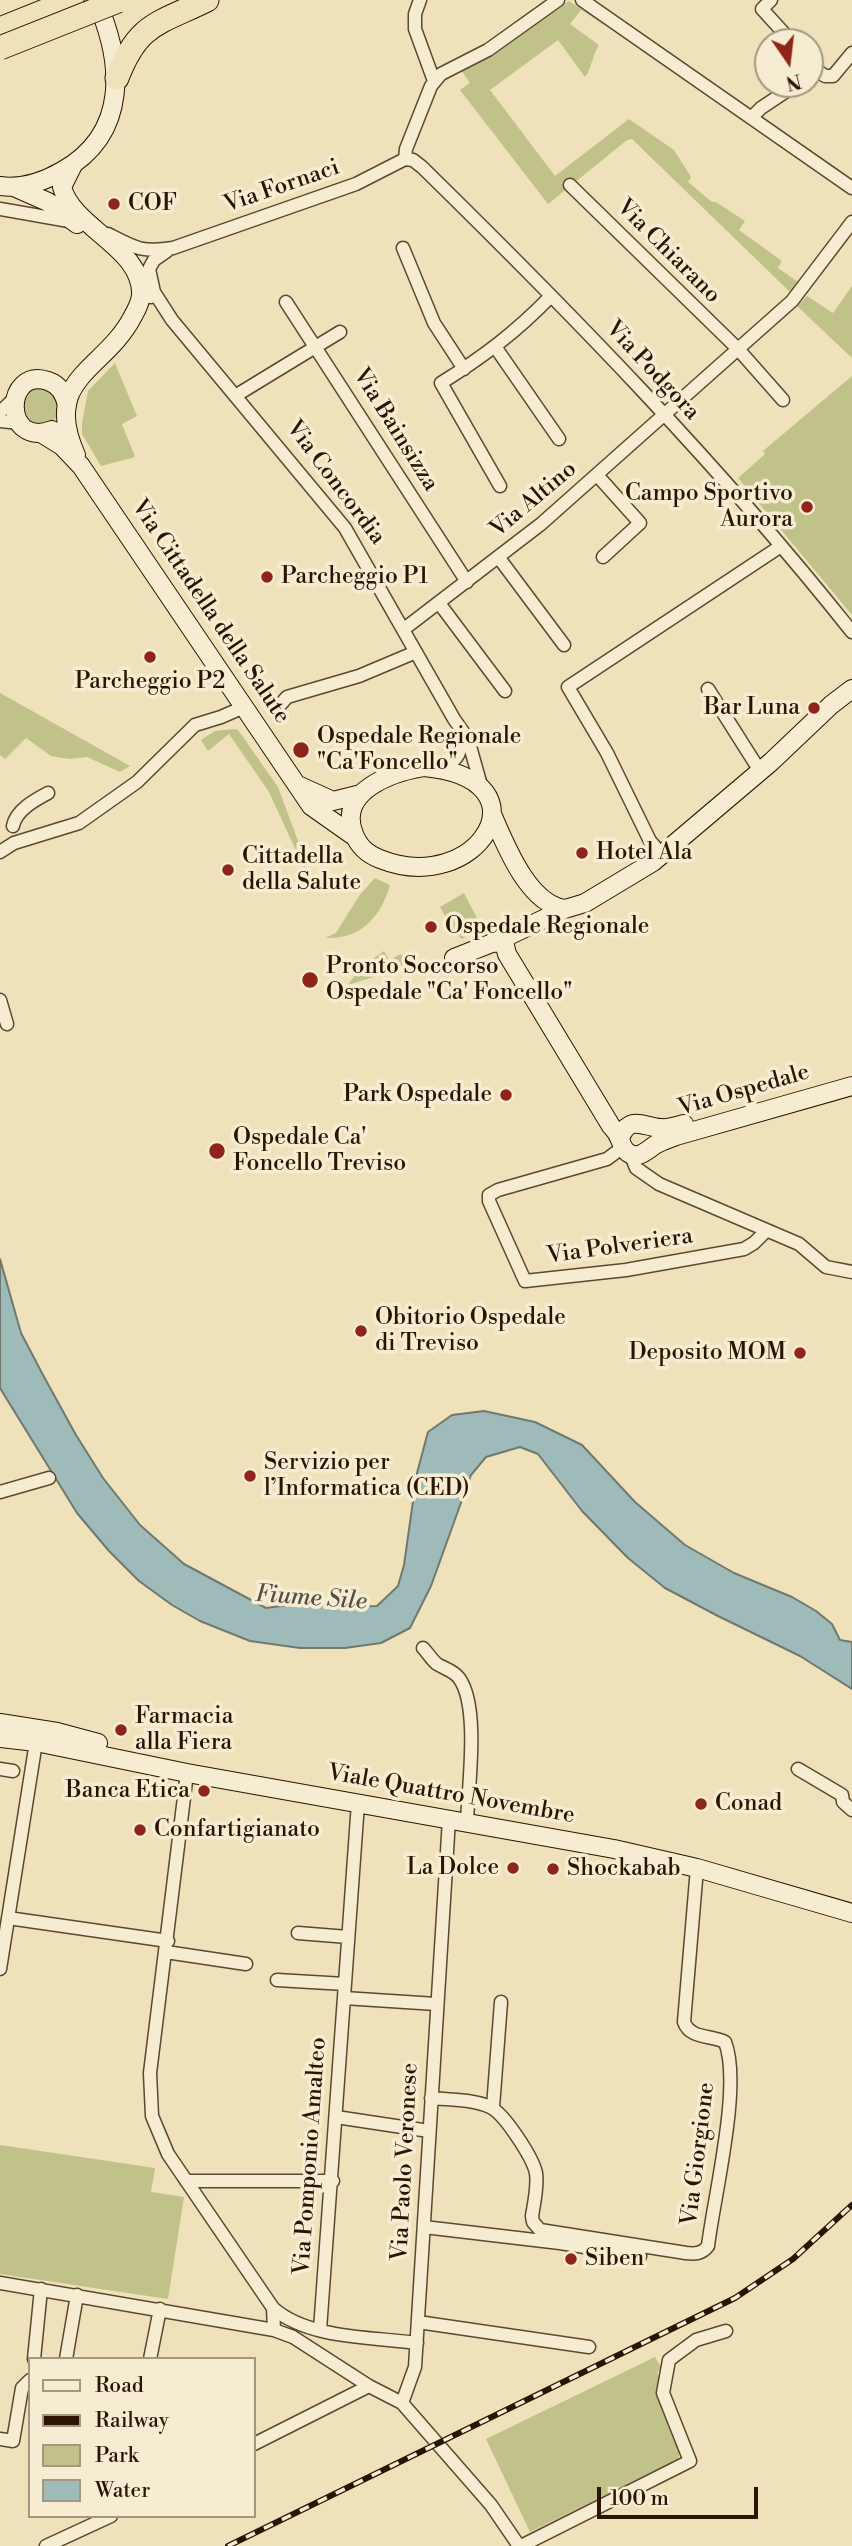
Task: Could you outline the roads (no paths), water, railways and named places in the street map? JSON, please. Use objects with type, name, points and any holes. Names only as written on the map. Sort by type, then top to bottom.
[{"type":"highway","points":[[0,29],[72,0]]},
{"type":"highway","points":[[0,48],[119,0]]},
{"type":"highway","points":[[117,78],[126,53],[143,33],[207,0]]},
{"type":"street","points":[[7,186],[43,180],[73,165],[90,150],[103,131],[114,102],[117,78],[110,36],[96,0]]},
{"type":"street","points":[[420,0],[415,14],[415,29],[434,82]]},
{"type":"street","points":[[405,159],[406,149],[434,82],[441,74],[488,50],[558,0]]},
{"type":"street","points":[[582,0],[852,188]]},
{"type":"street","points":[[771,0],[762,9],[779,28]]},
{"type":"street","points":[[824,75],[833,76],[852,53]]},
{"type":"street","points":[[751,118],[776,98]]},
{"type":"street","name":"Via Fornaci","points":[[0,209],[84,224],[151,251],[173,248],[356,184],[405,159]]},
{"type":"street","name":"Via Podgora","points":[[405,159],[413,160],[422,167],[607,352],[781,546],[852,632]]},
{"type":"street","points":[[73,165],[62,187],[65,196],[84,224],[126,273],[133,296],[129,325]]},
{"type":"street","name":"Via Chiarano","points":[[570,185],[738,349],[783,400]]},
{"type":"street","points":[[7,186],[48,202],[84,224]]},
{"type":"street","name":"Via Altino","points":[[404,629],[499,558],[597,475],[797,296],[852,222]]},
{"type":"street","points":[[41,433],[56,427],[66,410],[71,392],[85,369],[112,346],[154,292],[149,274],[151,264],[157,257],[173,248]]},
{"type":"street","points":[[403,248],[434,323],[464,369]]},
{"type":"street","name":"Via Concordia","points":[[154,292],[172,320],[345,528],[468,739],[482,789]]},
{"type":"street","points":[[500,486],[441,383],[496,348],[525,323],[550,296]]},
{"type":"street","name":"Via Bainsizza","points":[[286,302],[467,582]]},
{"type":"street","points":[[235,396],[340,332]]},
{"type":"street","points":[[496,348],[559,439]]},
{"type":"street","points":[[0,412],[26,384],[43,380],[51,382],[85,369]]},
{"type":"street","name":"Via Cittadella della Salute","points":[[51,382],[62,392],[68,436],[81,466]]},
{"type":"street","points":[[15,398],[15,415],[19,423]]},
{"type":"street","points":[[0,421],[19,423]]},
{"type":"street","name":"Via Cittadella della Salute","points":[[19,423],[62,446],[81,466],[311,806],[355,837]]},
{"type":"street","name":"Via Altino","points":[[597,475],[640,523],[603,557]]},
{"type":"street","points":[[662,855],[650,841],[607,753],[568,687],[781,546]]},
{"type":"street","name":"Via Altino","points":[[499,558],[564,645]]},
{"type":"street","points":[[439,603],[505,691]]},
{"type":"street","points":[[281,704],[287,697],[359,676],[416,652]]},
{"type":"street","points":[[708,689],[760,771]]},
{"type":"street","points":[[454,958],[511,937],[555,911],[585,904],[618,885],[662,855],[852,689]]},
{"type":"street","points":[[0,852],[14,843],[79,823],[137,782],[195,724],[244,707]]},
{"type":"street","name":"Via Concordia","points":[[442,769],[456,760],[461,752],[454,719]]},
{"type":"street","points":[[469,852],[491,827],[491,803],[482,789],[467,777],[442,769],[424,767],[404,770],[377,782],[361,794],[351,815],[355,837],[362,848],[371,856],[406,867],[423,868],[469,852],[491,850],[513,859]]},
{"type":"street","name":"Via Cittadella della Salute","points":[[300,786],[334,802],[361,794]]},
{"type":"street","points":[[13,826],[19,813],[48,793]]},
{"type":"street","points":[[492,814],[513,859],[531,886],[555,911]]},
{"type":"street","points":[[531,886],[531,913],[511,937],[506,951],[611,1126],[635,1147]]},
{"type":"street","points":[[0,1000],[7,1024]]},
{"type":"street","points":[[588,1088],[613,1110],[640,1124],[662,1129],[852,1076]]},
{"type":"street","name":"Via Ospedale","points":[[635,1147],[852,1086]]},
{"type":"street","points":[[635,1147],[654,1137],[640,1124]]},
{"type":"street","points":[[635,1147],[626,1127],[640,1124]]},
{"type":"street","name":"Via Polveriera","points":[[766,1231],[754,1244],[744,1249],[626,1270],[525,1281],[489,1201],[489,1195],[498,1190],[607,1159],[635,1147],[636,1168],[651,1179],[804,1247],[822,1264],[833,1270],[852,1272]]},
{"type":"street","points":[[0,1492],[49,1478]]},
{"type":"street","points":[[423,1648],[436,1663],[447,1667],[461,1680],[468,1703],[472,1734],[467,1822]]},
{"type":"street","points":[[0,1724],[34,1735]]},
{"type":"street","points":[[0,1738],[34,1735]]},
{"type":"street","points":[[0,1969],[34,1735]]},
{"type":"street","name":"Viale Quattro Novembre","points":[[34,1735],[187,1773],[614,1849],[697,1868],[852,1913]]},
{"type":"street","points":[[798,1769],[842,1795],[843,1802],[852,1810]]},
{"type":"street","points":[[187,1773],[149,2086],[152,2116],[161,2141],[274,2308],[285,2318],[320,2330],[416,2343]]},
{"type":"street","name":"Via Pomponio Amalteo","points":[[320,2330],[333,2181],[358,1803]]},
{"type":"street","name":"Via Paolo Veronese","points":[[402,2403],[415,2367],[449,1819]]},
{"type":"street","name":"Via Giorgione","points":[[493,2107],[505,2119],[534,2165],[537,2180],[532,2216],[533,2222],[540,2230],[686,2253],[700,2253],[705,2250],[708,2246],[727,2124],[730,2063],[724,2042],[693,2034],[684,2022],[697,1868]]},
{"type":"street","points":[[8,1918],[246,1964]]},
{"type":"street","points":[[298,1933],[348,1937]]},
{"type":"street","points":[[277,1980],[436,2004]]},
{"type":"street","points":[[431,2098],[472,2101],[493,2107],[501,2002]]},
{"type":"street","points":[[336,2117],[429,2131]]},
{"type":"street","points":[[186,2181],[333,2181]]},
{"type":"street","points":[[424,2227],[560,2243],[640,2256]]},
{"type":"street","points":[[0,2283],[274,2330],[293,2337],[369,2386],[402,2403],[491,2505],[520,2546],[690,2461],[663,2393],[669,2360],[696,2340],[726,2331]]},
{"type":"street","points":[[34,2357],[41,2289]]},
{"type":"street","points":[[66,2357],[77,2295]]},
{"type":"street","points":[[274,2308],[274,2330]]},
{"type":"street","points":[[150,2357],[160,2309]]},
{"type":"street","points":[[418,2322],[589,2347]]},
{"type":"street","points":[[0,2439],[13,2441],[22,2388],[28,2382]]},
{"type":"street","points":[[256,2443],[369,2386]]},
{"type":"street","points":[[46,2546],[107,2518]]},
{"type":"water","points":[[0,1259],[21,1333],[76,1435],[103,1478],[140,1525],[184,1564],[266,1608],[302,1603],[343,1607],[377,1606],[398,1586],[404,1565],[417,1473],[428,1432],[452,1415],[484,1411],[535,1422],[582,1445],[635,1502],[685,1545],[734,1573],[792,1597],[816,1611],[832,1624],[840,1640],[852,1642],[852,1689],[800,1656],[665,1588],[628,1558],[582,1511],[538,1454],[520,1447],[486,1457],[471,1475],[431,1586],[410,1628],[381,1643],[345,1648],[300,1648],[250,1641],[200,1621],[139,1581],[109,1551],[77,1513],[0,1388]]},
{"type":"railway","points":[[228,2546],[735,2298],[793,2259],[852,2205]]},
{"type":"place","name":"COF","points":[[114,204]]},
{"type":"place","name":"Campo Sportivo Aurora","points":[[807,507]]},
{"type":"place","name":"Parcheggio P1","points":[[267,577]]},
{"type":"place","name":"Parcheggio P2","points":[[150,657]]},
{"type":"place","name":"Bar Luna","points":[[814,708]]},
{"type":"place","name":"Ospedale Regionale \"Ca'Foncello\"","points":[[301,750]]},
{"type":"place","name":"Hotel Ala","points":[[582,853]]},
{"type":"place","name":"Cittadella della Salute","points":[[228,870]]},
{"type":"place","name":"Ospedale Regionale","points":[[431,927]]},
{"type":"place","name":"Pronto Soccorso Ospedale \"Ca' Foncello\"","points":[[310,980]]},
{"type":"place","name":"Park Ospedale","points":[[506,1095]]},
{"type":"place","name":"Ospedale Ca' Foncello Treviso","points":[[217,1151]]},
{"type":"place","name":"Obitorio Ospedale di Treviso","points":[[361,1331]]},
{"type":"place","name":"Deposito MOM","points":[[800,1353]]},
{"type":"place","name":"Servizio per l’Informatica (CED)","points":[[250,1476]]},
{"type":"place","name":"Farmacia alla Fiera","points":[[121,1730]]},
{"type":"place","name":"Banca Etica","points":[[204,1791]]},
{"type":"place","name":"Conad","points":[[701,1804]]},
{"type":"place","name":"Confartigianato","points":[[140,1830]]},
{"type":"place","name":"La Dolce","points":[[513,1868]]},
{"type":"place","name":"Shockabab","points":[[553,1869]]},
{"type":"place","name":"Siben","points":[[571,2259]]},
{"type":"water label","name":"Fiume Sile","points":[[311,1599]]}]
